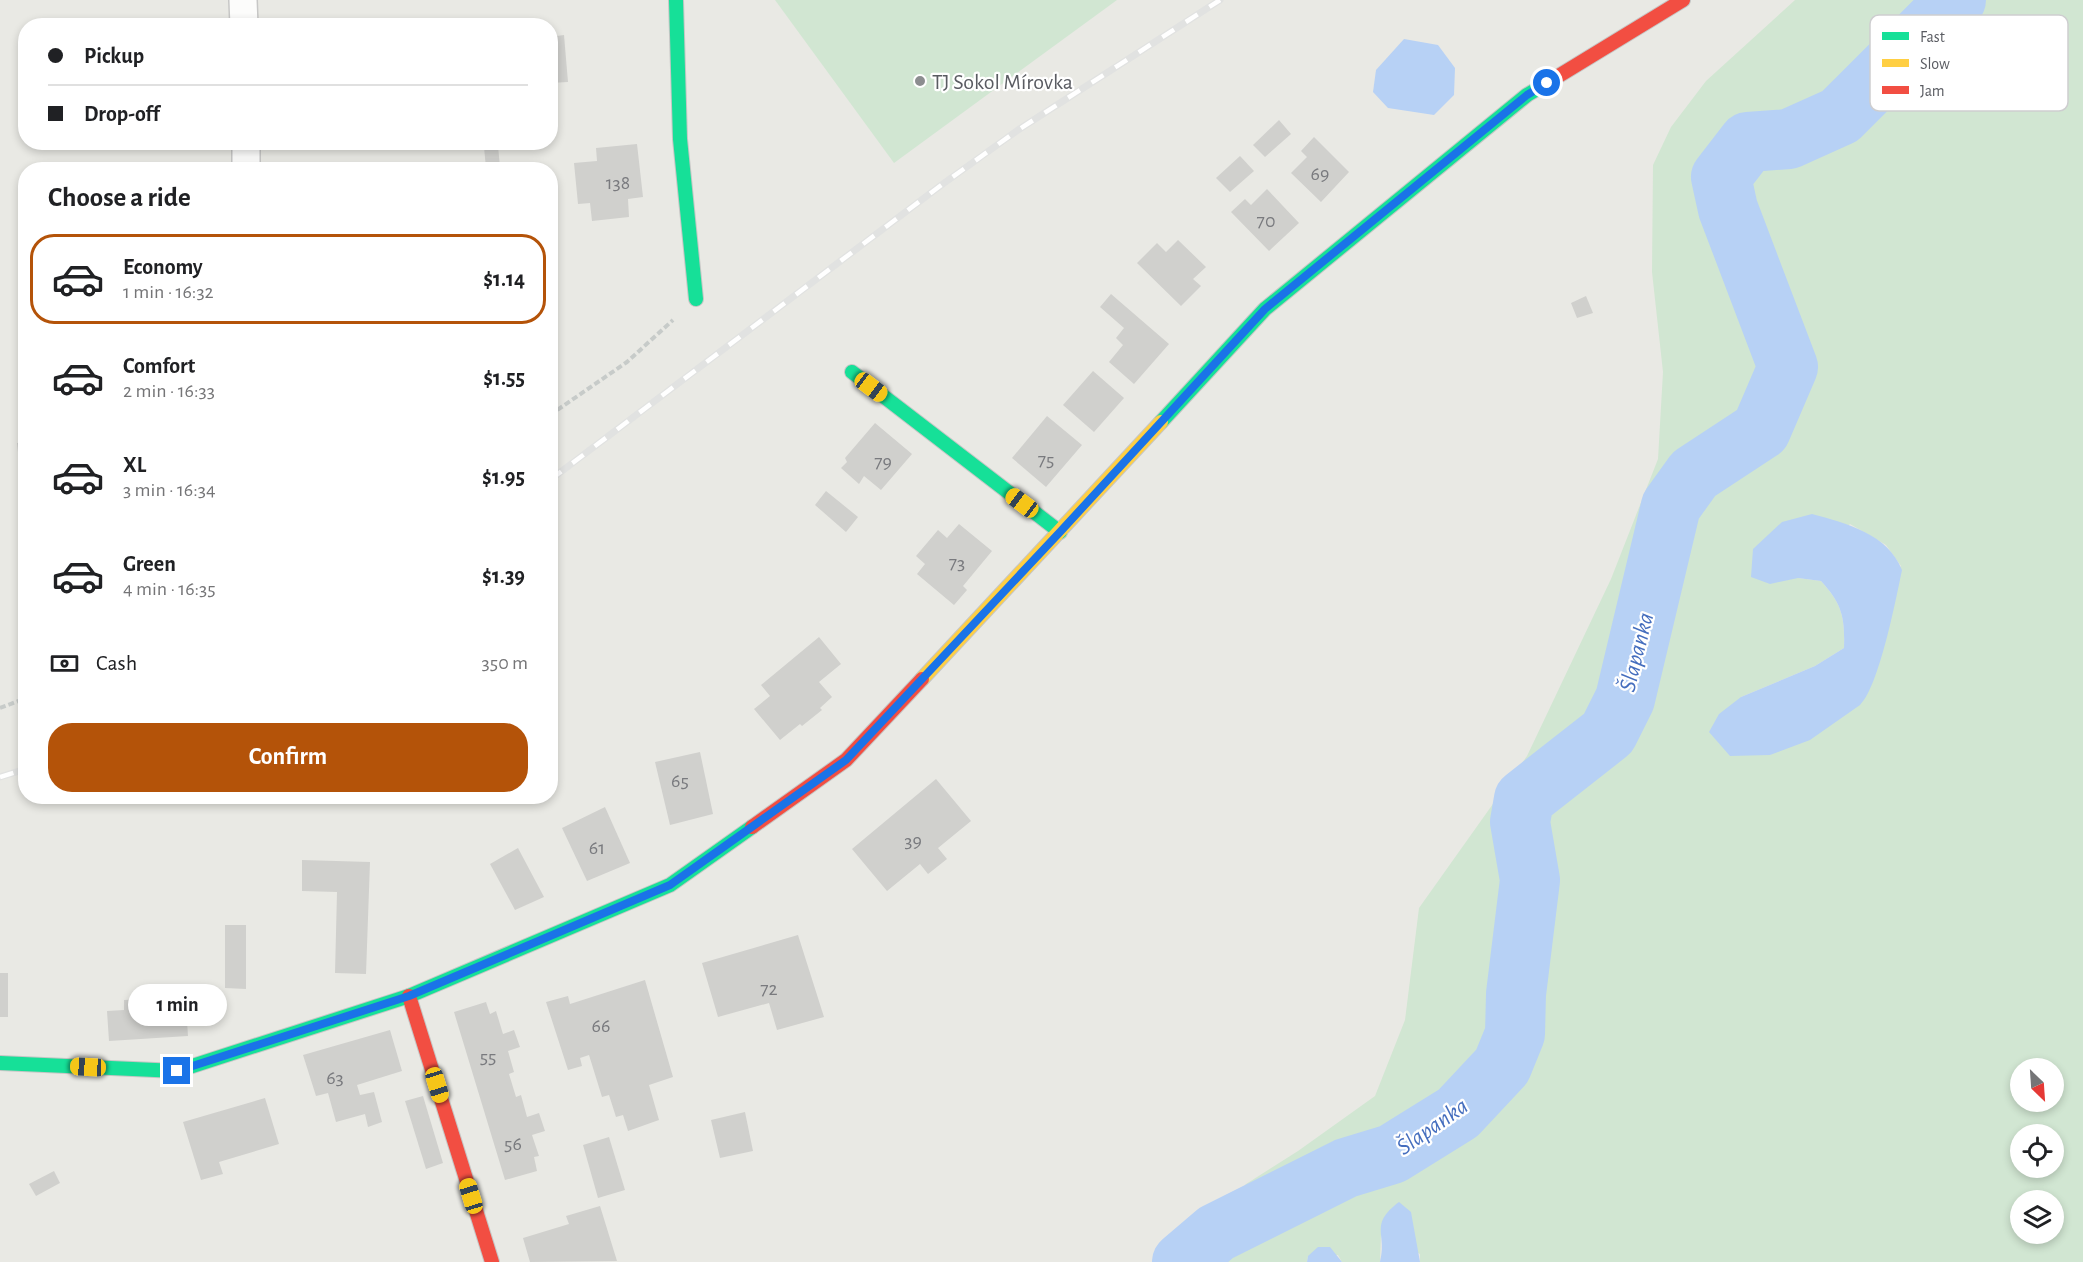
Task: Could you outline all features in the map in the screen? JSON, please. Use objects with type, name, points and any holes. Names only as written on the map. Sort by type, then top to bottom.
[{"type":"street","points":[[243,0],[244,18]]},
{"type":"street","points":[[676,0],[680,139],[696,299]]},
{"type":"street","points":[[0,1063],[177,1071],[409,996],[670,885],[846,760],[1265,309],[1527,95],[1683,0]]},
{"type":"street","points":[[852,372],[1060,532]]},
{"type":"street","points":[[409,996],[492,1262]]},
{"type":"path","points":[[558,409],[627,362],[696,299]]},
{"type":"path","points":[[0,708],[18,701]]},
{"type":"green space","name":"TJ Sokol Mírovka","points":[[775,0],[1117,0],[894,163]]},
{"type":"green space","points":[[1795,0],[2083,0],[2083,1262],[1420,1262],[1420,1254],[1381,1234],[1380,1262],[1342,1262],[1338,1255],[1308,1256],[1307,1262],[1182,1262],[1246,1184],[1298,1151],[1375,1096],[1405,1020],[1419,908],[1527,756],[1611,579],[1658,459],[1663,372],[1652,272],[1653,165],[1671,127],[1706,81]],"holes":[[[1850,524],[1886,545],[1901,566],[1770,755],[1741,697],[1815,666],[1844,648],[1843,619],[1834,597],[1821,581],[1798,578]]]},
{"type":"water","points":[[1404,39],[1438,45],[1455,68],[1454,95],[1434,115],[1388,108],[1373,92],[1376,70]]},
{"type":"water","points":[[1812,514],[1852,526],[1876,539],[1887,547],[1902,570],[1891,621],[1874,680],[1860,705],[1810,740],[1770,755],[1730,756],[1709,732],[1719,714],[1741,697],[1815,666],[1844,648],[1841,612],[1834,597],[1821,581],[1798,578],[1770,584],[1751,577],[1753,549],[1782,522]]},
{"type":"water","points":[[1399,1202],[1411,1212],[1420,1262],[1380,1262],[1381,1224],[1384,1217]]},
{"type":"water","points":[[1318,1247],[1330,1247],[1342,1262],[1307,1262],[1308,1256]]},
{"type":"building","points":[[564,35],[568,82],[558,83],[558,36]]},
{"type":"building","points":[[1279,120],[1291,134],[1265,157],[1253,145]]},
{"type":"building","points":[[1314,137],[1349,172],[1321,202],[1291,173],[1307,157],[1301,151]]},
{"type":"building","points":[[637,144],[643,197],[628,199],[629,217],[592,221],[590,203],[578,204],[574,163],[597,161],[596,148]]},
{"type":"building","points":[[484,150],[498,150],[500,162],[485,162]]},
{"type":"building","points":[[1240,156],[1254,171],[1230,192],[1216,178]]},
{"type":"building","points":[[1267,189],[1299,223],[1269,251],[1231,212],[1245,199],[1251,205]]},
{"type":"building","points":[[1178,240],[1206,267],[1193,279],[1201,286],[1181,306],[1137,263],[1157,243],[1166,252]]},
{"type":"building","points":[[1111,294],[1169,344],[1134,384],[1109,362],[1123,345],[1116,338],[1124,328],[1100,307]]},
{"type":"building","points":[[1586,296],[1593,313],[1577,318],[1571,303]]},
{"type":"building","points":[[1093,371],[1124,398],[1094,432],[1063,405]]},
{"type":"building","points":[[1047,416],[1082,445],[1046,487],[1012,458]]},
{"type":"building","points":[[875,423],[912,454],[881,490],[864,476],[859,484],[841,468],[847,462],[845,458]]},
{"type":"building","points":[[826,491],[858,517],[846,532],[815,505]]},
{"type":"building","points":[[959,524],[992,551],[963,586],[967,590],[954,605],[917,574],[925,564],[916,556],[938,530],[947,538]]},
{"type":"building","points":[[819,637],[841,664],[819,682],[832,697],[820,708],[822,710],[780,740],[754,709],[770,696],[761,685]]},
{"type":"building","points":[[700,752],[713,814],[670,825],[655,762]]},
{"type":"building","points":[[936,779],[971,821],[938,848],[947,859],[928,874],[920,864],[887,891],[852,849]]},
{"type":"building","points":[[605,807],[630,863],[587,881],[562,828]]},
{"type":"building","points":[[518,848],[544,897],[515,910],[490,864]]},
{"type":"building","points":[[302,860],[370,862],[366,974],[335,973],[337,892],[302,891]]},
{"type":"building","points":[[225,925],[246,925],[246,989],[225,988]]},
{"type":"building","points":[[798,935],[824,1017],[777,1030],[769,1003],[718,1017],[702,963]]},
{"type":"building","points":[[0,973],[8,973],[8,1017],[0,1017]]},
{"type":"building","points":[[645,980],[673,1077],[649,1085],[659,1120],[628,1131],[623,1115],[616,1117],[609,1095],[602,1097],[589,1055],[580,1058],[582,1066],[568,1070],[546,1002],[568,996],[570,1004]]},
{"type":"building","points":[[164,998],[165,1008],[186,1006],[188,1036],[109,1041],[107,1011],[124,1010],[124,1000]]},
{"type":"building","points":[[486,1002],[490,1014],[496,1011],[503,1034],[514,1030],[520,1047],[508,1051],[514,1072],[509,1074],[516,1097],[521,1095],[527,1117],[539,1113],[545,1131],[532,1135],[539,1156],[534,1157],[537,1171],[505,1180],[454,1012]]},
{"type":"building","points":[[390,1030],[402,1071],[357,1085],[360,1095],[374,1092],[382,1122],[368,1127],[365,1114],[336,1122],[328,1093],[316,1096],[303,1055]]},
{"type":"building","points":[[423,1096],[443,1163],[426,1169],[405,1101]]},
{"type":"building","points":[[265,1098],[279,1144],[219,1162],[223,1174],[201,1180],[183,1122]]},
{"type":"building","points":[[745,1112],[753,1151],[720,1158],[711,1120]]},
{"type":"building","points":[[609,1137],[625,1190],[598,1198],[583,1145]]},
{"type":"building","points":[[54,1171],[60,1183],[36,1196],[29,1184]]},
{"type":"building","points":[[600,1206],[617,1261],[530,1262],[523,1238],[569,1224],[566,1216]]},
{"type":"waterway","name":"Šlapanka","points":[[1941,15],[1956,0]]},
{"type":"waterway","name":"Šlapanka","points":[[1182,1262],[1216,1233],[1346,1168],[1392,1154],[1458,1113],[1502,1066],[1515,1034],[1516,994],[1530,880],[1520,822],[1524,799],[1608,733],[1625,699],[1671,506],[1694,474],[1761,430],[1788,367],[1728,209],[1721,177],[1748,142],[1789,139],[1840,116],[1870,86]]},
{"type":"railway","points":[[558,474],[940,186],[1018,130],[1220,0]]},
{"type":"railway","points":[[0,777],[18,771]]},
{"type":"traffic: fast","points":[[676,0],[680,139],[696,299]]},
{"type":"traffic: fast","points":[[1161,422],[1265,309],[1527,95],[1547,83]]},
{"type":"traffic: fast","points":[[852,372],[1060,532]]},
{"type":"traffic: fast","points":[[0,1063],[177,1071],[409,996],[670,885],[752,827]]},
{"type":"traffic: slow","points":[[922,679],[1161,422]]},
{"type":"traffic: jam","points":[[1547,83],[1683,0]]},
{"type":"traffic: jam","points":[[752,827],[846,760],[922,679]]},
{"type":"traffic: jam","points":[[409,996],[492,1262]]},
{"type":"place","name":"TJ Sokol Mírovka","points":[[920,81]]},
{"type":"route","points":[[177,1071],[409,996],[670,885],[846,760],[1265,309],[1527,95],[1547,83]]}]
